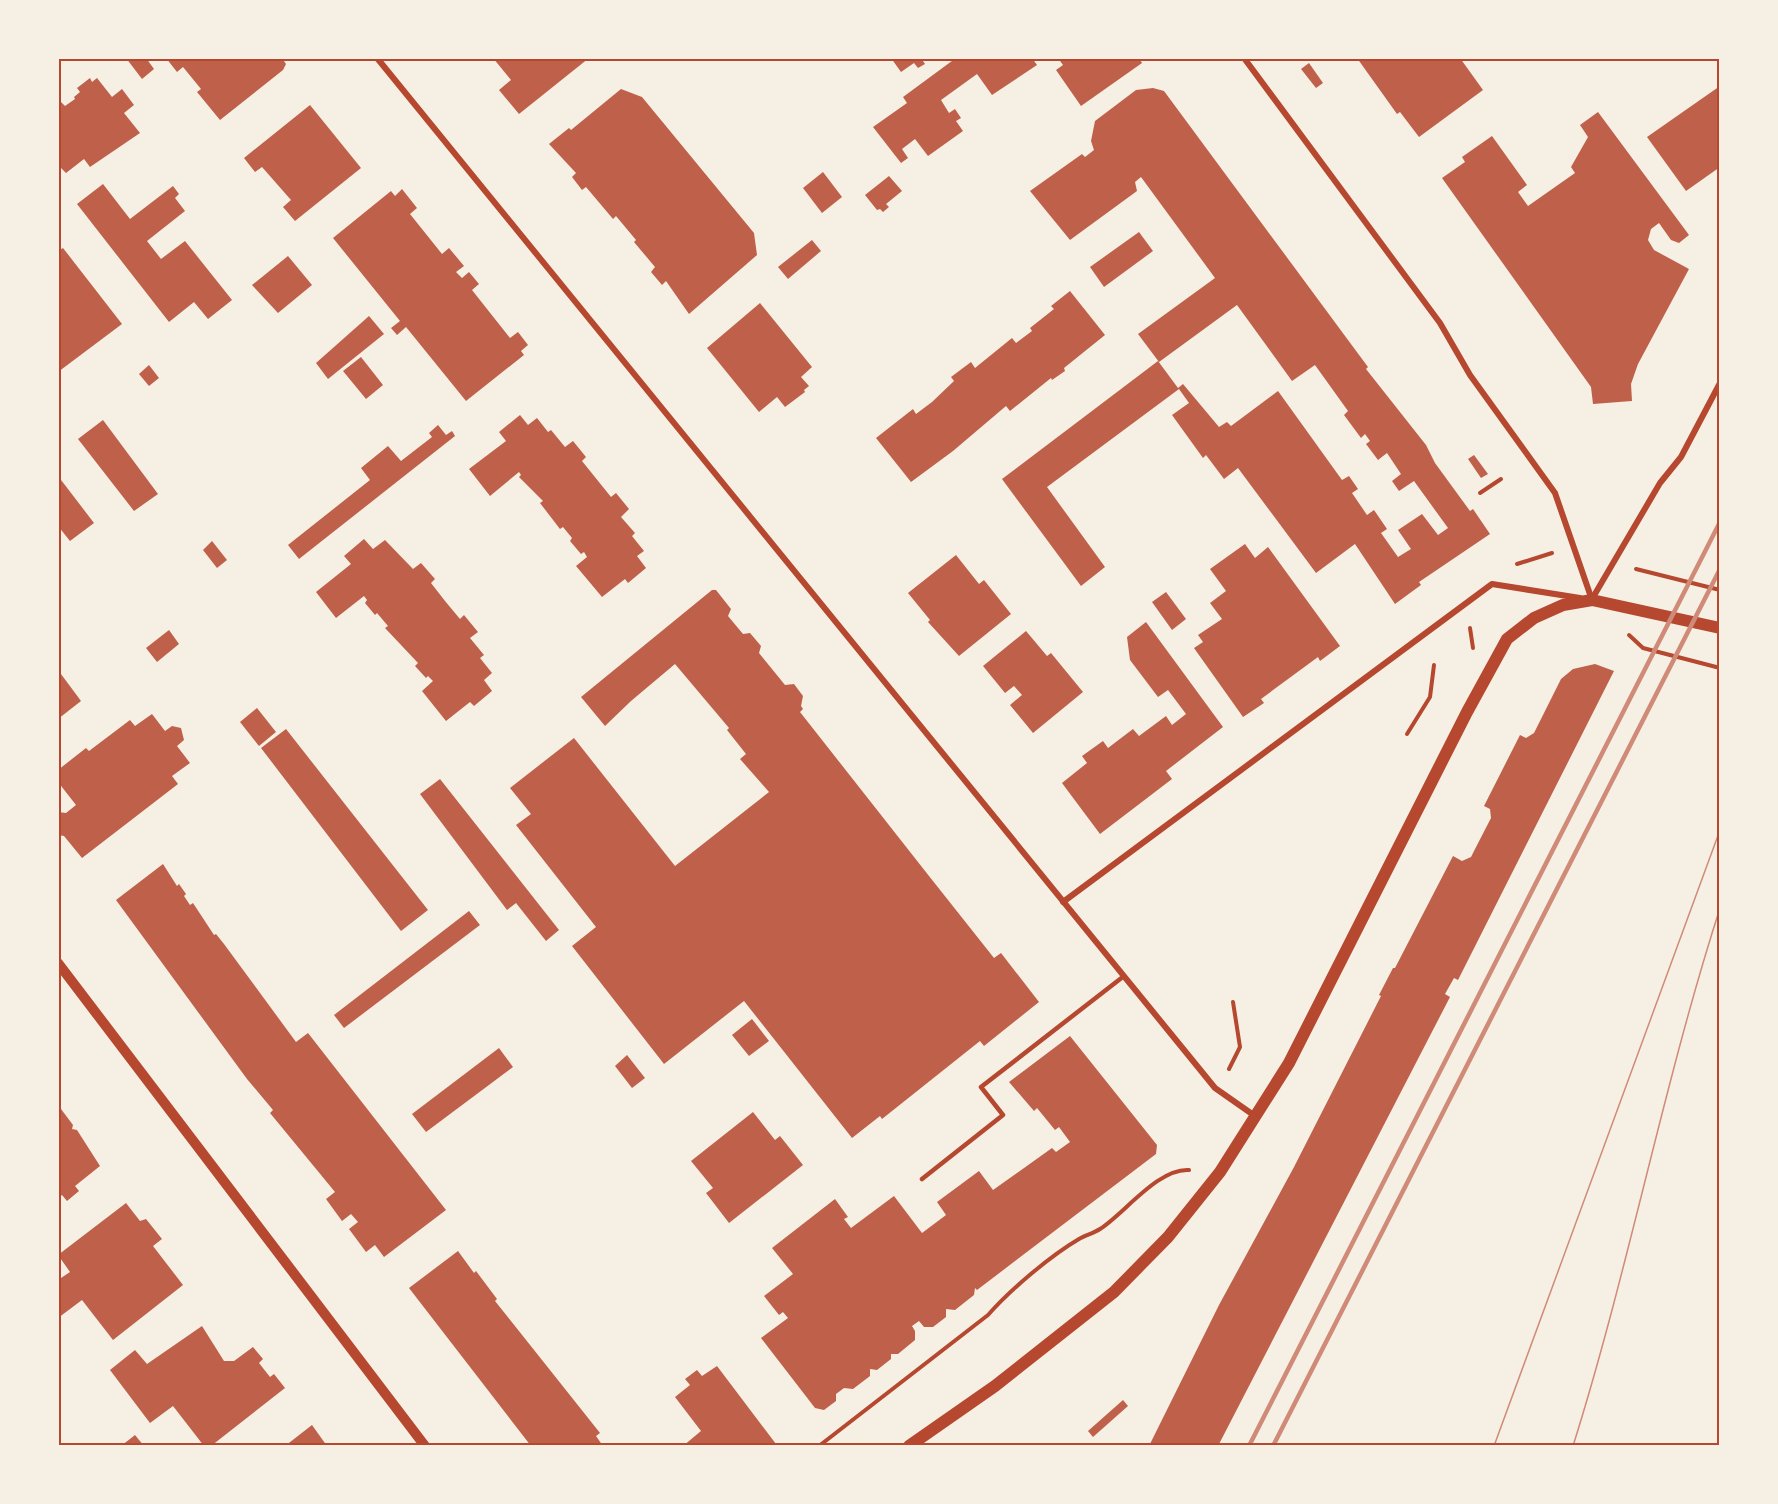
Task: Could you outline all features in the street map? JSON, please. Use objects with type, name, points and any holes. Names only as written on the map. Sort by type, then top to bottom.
[{"type":"main road","points":[[909,1446],[995,1386],[1114,1293],[1168,1237],[1220,1172],[1289,1063],[1467,712],[1507,639],[1534,618],[1563,605],[1592,600],[1719,628]]},
{"type":"street","points":[[377,58],[1215,1088],[1255,1116]]},
{"type":"street","points":[[1244,58],[1440,323],[1470,375],[1555,493],[1592,600]]},
{"type":"street","points":[[1592,600],[1660,483],[1681,457],[1719,383]]},
{"type":"street","points":[[1063,902],[1492,584],[1592,600]]},
{"type":"street","points":[[58,963],[425,1446]]},
{"type":"lane","points":[[922,1179],[1003,1115],[981,1087],[1124,976]]},
{"type":"path","points":[[1480,492],[1501,479]]},
{"type":"path","points":[[1654,573],[1719,590]]},
{"type":"path","points":[[1642,648],[1719,668]]},
{"type":"path","points":[[1407,734],[1430,697],[1434,665]]},
{"type":"path","points":[[1229,1069],[1240,1047],[1233,1002]]},
{"type":"path","points":[[819,1446],[988,1316],[1004,1297],[1079,1239],[1100,1230],[1156,1182],[1178,1169],[1220,1172]]},
{"type":"building","points":[[126,58],[146,58],[154,69],[142,79]]},
{"type":"building","points":[[166,58],[282,58],[286,64],[283,70],[220,120],[197,92],[201,89],[183,67],[177,72]]},
{"type":"building","points":[[493,58],[589,58],[519,114],[499,90],[511,80]]},
{"type":"building","points":[[891,58],[921,58],[925,64],[918,68],[914,63],[901,72]]},
{"type":"building","points":[[956,58],[1032,58],[1037,65],[992,95],[977,74],[941,100],[949,113],[955,109],[961,118],[956,121],[963,131],[928,156],[915,139],[902,149],[908,158],[901,163],[873,127],[907,103],[903,97]]},
{"type":"building","points":[[1058,58],[1139,58],[1142,63],[1081,106],[1056,70],[1063,65]]},
{"type":"building","points":[[1357,58],[1460,58],[1483,90],[1419,137],[1400,112],[1397,114]]},
{"type":"building","points":[[1309,63],[1323,83],[1316,88],[1301,69]]},
{"type":"building","points":[[90,78],[92,82],[97,78],[112,97],[122,89],[134,105],[124,113],[140,133],[90,167],[84,159],[66,173],[58,165],[58,104],[61,102],[65,106],[75,99],[74,97],[80,92],[77,88]]},
{"type":"building","points":[[1720,86],[1720,167],[1686,191],[1647,137]]},
{"type":"building","points":[[1153,88],[1164,91],[1368,367],[1366,369],[1426,445],[1435,463],[1470,511],[1473,509],[1490,534],[1419,582],[1421,585],[1395,604],[1355,544],[1316,573],[1238,468],[1224,479],[1206,455],[1203,458],[1172,415],[1189,403],[1179,389],[1047,487],[1105,567],[1081,586],[1002,479],[1158,361],[1178,388],[1183,384],[1219,427],[1227,422],[1231,426],[1278,391],[1342,480],[1349,476],[1358,489],[1352,493],[1367,515],[1374,510],[1387,529],[1381,533],[1398,557],[1411,549],[1398,530],[1422,514],[1438,535],[1448,528],[1414,481],[1399,491],[1392,481],[1401,474],[1387,453],[1378,460],[1366,444],[1370,441],[1365,434],[1361,438],[1344,415],[1348,411],[1315,365],[1292,381],[1237,305],[1159,362],[1138,334],[1215,278],[1141,177],[1135,182],[1137,191],[1070,240],[1030,191],[1082,154],[1085,157],[1094,150],[1091,141],[1095,121],[1136,90]]},
{"type":"building","points":[[621,89],[642,97],[754,233],[757,255],[689,314],[666,281],[662,285],[651,272],[655,267],[634,242],[636,240],[616,216],[613,219],[586,187],[582,190],[572,177],[576,173],[549,144],[569,128],[571,130]]},
{"type":"building","points":[[310,105],[361,168],[295,221],[283,207],[291,200],[262,167],[255,172],[244,158]]},
{"type":"building","points":[[1598,112],[1689,235],[1679,243],[1671,240],[1659,223],[1651,229],[1648,240],[1654,250],[1689,269],[1638,364],[1631,384],[1632,401],[1593,404],[1591,387],[1442,178],[1465,162],[1462,157],[1492,136],[1527,185],[1518,192],[1528,206],[1575,173],[1571,167],[1588,137],[1580,125]]},
{"type":"building","points":[[823,172],[842,197],[822,213],[803,188]]},
{"type":"building","points":[[889,176],[902,191],[886,204],[889,207],[883,212],[880,209],[877,210],[865,195]]},
{"type":"building","points":[[103,184],[130,219],[173,186],[179,194],[175,198],[185,211],[147,241],[161,259],[185,241],[232,300],[208,319],[194,302],[169,322],[77,204]]},
{"type":"building","points":[[402,189],[417,208],[410,214],[442,254],[449,248],[464,266],[456,272],[462,278],[469,272],[479,284],[472,290],[510,338],[518,332],[528,345],[521,351],[524,355],[466,401],[406,327],[397,335],[391,328],[400,321],[333,238],[391,191],[395,196]]},
{"type":"building","points":[[1139,232],[1153,251],[1104,287],[1090,267]]},
{"type":"building","points":[[812,240],[821,251],[788,279],[778,267]]},
{"type":"building","points":[[63,248],[122,324],[58,372],[58,251]]},
{"type":"building","points":[[288,256],[312,285],[278,313],[252,285]]},
{"type":"building","points":[[1070,291],[1105,335],[1064,368],[1065,371],[1052,380],[1051,378],[1010,411],[1006,406],[953,451],[911,482],[876,438],[913,409],[916,414],[932,402],[954,381],[951,377],[971,362],[975,368],[1012,338],[1016,343],[1032,331],[1030,328],[1054,309],[1051,306]]},
{"type":"building","points":[[760,303],[812,367],[801,377],[809,386],[804,390],[805,392],[785,407],[777,397],[759,412],[707,348]]},
{"type":"building","points":[[369,316],[384,334],[328,379],[316,363]]},
{"type":"building","points":[[361,357],[383,385],[366,399],[343,371]]},
{"type":"building","points":[[149,365],[159,378],[149,386],[139,374]]},
{"type":"building","points":[[520,415],[528,425],[537,418],[548,432],[551,430],[565,447],[573,441],[586,457],[582,461],[611,497],[616,493],[629,509],[621,517],[635,533],[632,536],[644,551],[637,556],[646,568],[628,583],[625,579],[602,597],[576,566],[587,557],[584,552],[581,554],[570,541],[572,538],[563,527],[560,529],[540,503],[543,501],[519,477],[521,475],[519,472],[490,496],[469,469],[506,441],[499,432]]},
{"type":"building","points":[[103,420],[158,494],[134,511],[78,439]]},
{"type":"building","points":[[438,425],[446,435],[452,431],[455,436],[299,559],[288,545],[370,480],[361,468],[388,446],[401,461],[432,437],[429,433]]},
{"type":"building","points":[[1474,455],[1488,474],[1481,478],[1468,459]]},
{"type":"building","points":[[58,476],[94,523],[70,541],[58,526]]},
{"type":"building","points":[[364,539],[373,549],[385,540],[413,569],[421,563],[435,579],[431,583],[445,601],[460,619],[464,615],[478,632],[470,638],[484,655],[480,658],[492,673],[484,680],[492,691],[474,706],[470,702],[446,721],[422,691],[433,681],[428,676],[426,678],[415,666],[418,663],[385,628],[388,626],[365,603],[367,600],[364,596],[336,618],[316,592],[351,564],[344,556]]},
{"type":"building","points":[[212,541],[227,560],[217,568],[203,550]]},
{"type":"building","points":[[1245,544],[1255,558],[1268,547],[1340,646],[1320,661],[1318,657],[1261,699],[1264,703],[1243,717],[1194,648],[1203,642],[1198,635],[1222,619],[1210,603],[1226,591],[1210,569]]},
{"type":"building","points":[[956,555],[979,584],[984,580],[1011,614],[959,656],[928,622],[930,620],[908,593]]},
{"type":"building","points":[[712,590],[716,590],[731,609],[728,616],[743,634],[750,633],[761,646],[759,653],[785,685],[794,684],[803,696],[801,706],[803,709],[800,712],[994,958],[1001,953],[1039,1002],[984,1046],[980,1041],[882,1119],[880,1116],[852,1138],[744,1001],[664,1064],[572,946],[596,927],[516,825],[531,814],[510,788],[574,738],[675,866],[769,792],[740,759],[746,754],[727,730],[729,728],[675,664],[605,726],[581,697]]},
{"type":"building","points":[[1166,592],[1186,619],[1172,630],[1152,602]]},
{"type":"building","points":[[1146,622],[1223,727],[1166,771],[1172,779],[1100,834],[1062,783],[1087,763],[1082,756],[1103,741],[1108,748],[1133,729],[1139,736],[1166,716],[1172,725],[1186,714],[1168,690],[1158,697],[1130,660],[1127,637]]},
{"type":"building","points":[[169,630],[179,644],[157,662],[146,648]]},
{"type":"building","points":[[1026,631],[1047,656],[1051,653],[1083,692],[1033,733],[1010,705],[1022,695],[1014,686],[1005,693],[983,666]]},
{"type":"building","points":[[1595,664],[1614,671],[1458,980],[1454,978],[1445,994],[1450,997],[1218,1446],[1149,1446],[1219,1305],[1294,1167],[1381,996],[1379,995],[1453,856],[1462,861],[1471,857],[1491,818],[1490,809],[1484,806],[1520,735],[1526,738],[1534,733],[1561,679],[1573,669]]},
{"type":"building","points":[[58,670],[81,701],[58,719]]},
{"type":"building","points":[[257,708],[276,732],[259,746],[240,722]]},
{"type":"building","points":[[152,714],[165,731],[172,726],[181,728],[184,740],[177,746],[190,763],[172,776],[178,784],[82,858],[64,836],[58,835],[58,812],[66,813],[76,805],[58,782],[58,770],[86,748],[89,751],[130,720],[135,726]]},
{"type":"building","points":[[286,729],[428,910],[401,931],[261,748]]},
{"type":"building","points":[[440,779],[559,930],[546,941],[516,903],[507,910],[420,794]]},
{"type":"building","points":[[163,864],[177,886],[179,884],[186,894],[184,896],[190,905],[193,903],[214,935],[216,934],[224,944],[296,1042],[308,1033],[446,1210],[384,1257],[375,1245],[366,1252],[349,1229],[358,1222],[351,1214],[342,1221],[326,1199],[335,1192],[270,1113],[273,1110],[247,1079],[116,900]]},
{"type":"building","points":[[469,911],[480,925],[344,1028],[334,1015]]},
{"type":"building","points":[[752,1019],[769,1041],[749,1056],[732,1035]]},
{"type":"building","points":[[1070,1036],[1157,1145],[1156,1154],[977,1290],[975,1288],[974,1295],[955,1310],[946,1309],[946,1317],[933,1327],[924,1327],[919,1321],[912,1326],[915,1331],[915,1340],[898,1354],[891,1354],[891,1359],[877,1370],[870,1369],[870,1376],[853,1389],[844,1388],[836,1394],[836,1401],[824,1410],[815,1408],[761,1338],[788,1318],[783,1312],[779,1315],[764,1296],[793,1274],[772,1248],[835,1199],[848,1217],[844,1219],[851,1228],[894,1196],[922,1233],[946,1215],[937,1202],[979,1171],[993,1190],[1052,1148],[1056,1152],[1070,1142],[1059,1127],[1055,1130],[1037,1108],[1034,1111],[1009,1082]]},
{"type":"building","points":[[499,1048],[513,1067],[426,1132],[412,1114]]},
{"type":"building","points":[[627,1055],[645,1078],[632,1088],[615,1066]]},
{"type":"building","points":[[58,1105],[73,1125],[72,1129],[77,1130],[100,1166],[75,1186],[79,1191],[67,1201],[62,1195],[58,1198]]},
{"type":"building","points":[[753,1112],[775,1140],[780,1136],[803,1165],[729,1223],[706,1193],[713,1188],[691,1161]]},
{"type":"building","points":[[126,1203],[140,1221],[146,1219],[162,1239],[153,1246],[183,1285],[113,1340],[82,1300],[58,1318],[58,1280],[70,1272],[58,1255]]},
{"type":"building","points":[[458,1251],[474,1273],[476,1271],[497,1299],[495,1301],[600,1433],[596,1436],[603,1446],[531,1446],[409,1288]]},
{"type":"building","points":[[202,1326],[224,1361],[234,1361],[253,1347],[263,1359],[259,1363],[270,1377],[274,1374],[285,1388],[211,1446],[204,1446],[173,1406],[150,1423],[110,1370],[135,1350],[147,1364]]},
{"type":"building","points":[[717,1366],[776,1444],[774,1446],[683,1446],[701,1431],[675,1397],[690,1385],[685,1379],[697,1370],[702,1376]]},
{"type":"building","points":[[1123,1400],[1128,1406],[1093,1437],[1088,1431]]},
{"type":"building","points":[[312,1425],[327,1446],[285,1446]]},
{"type":"building","points":[[135,1435],[144,1446],[121,1446]]},
{"type":"tram line","points":[[1494,1446],[1720,830]]},
{"type":"tram line","points":[[1573,1446],[1612,1312],[1681,1042],[1720,908]]},
{"type":"railway","points":[[1249,1446],[1720,522]]},
{"type":"railway","points":[[1273,1446],[1720,569]]}]
